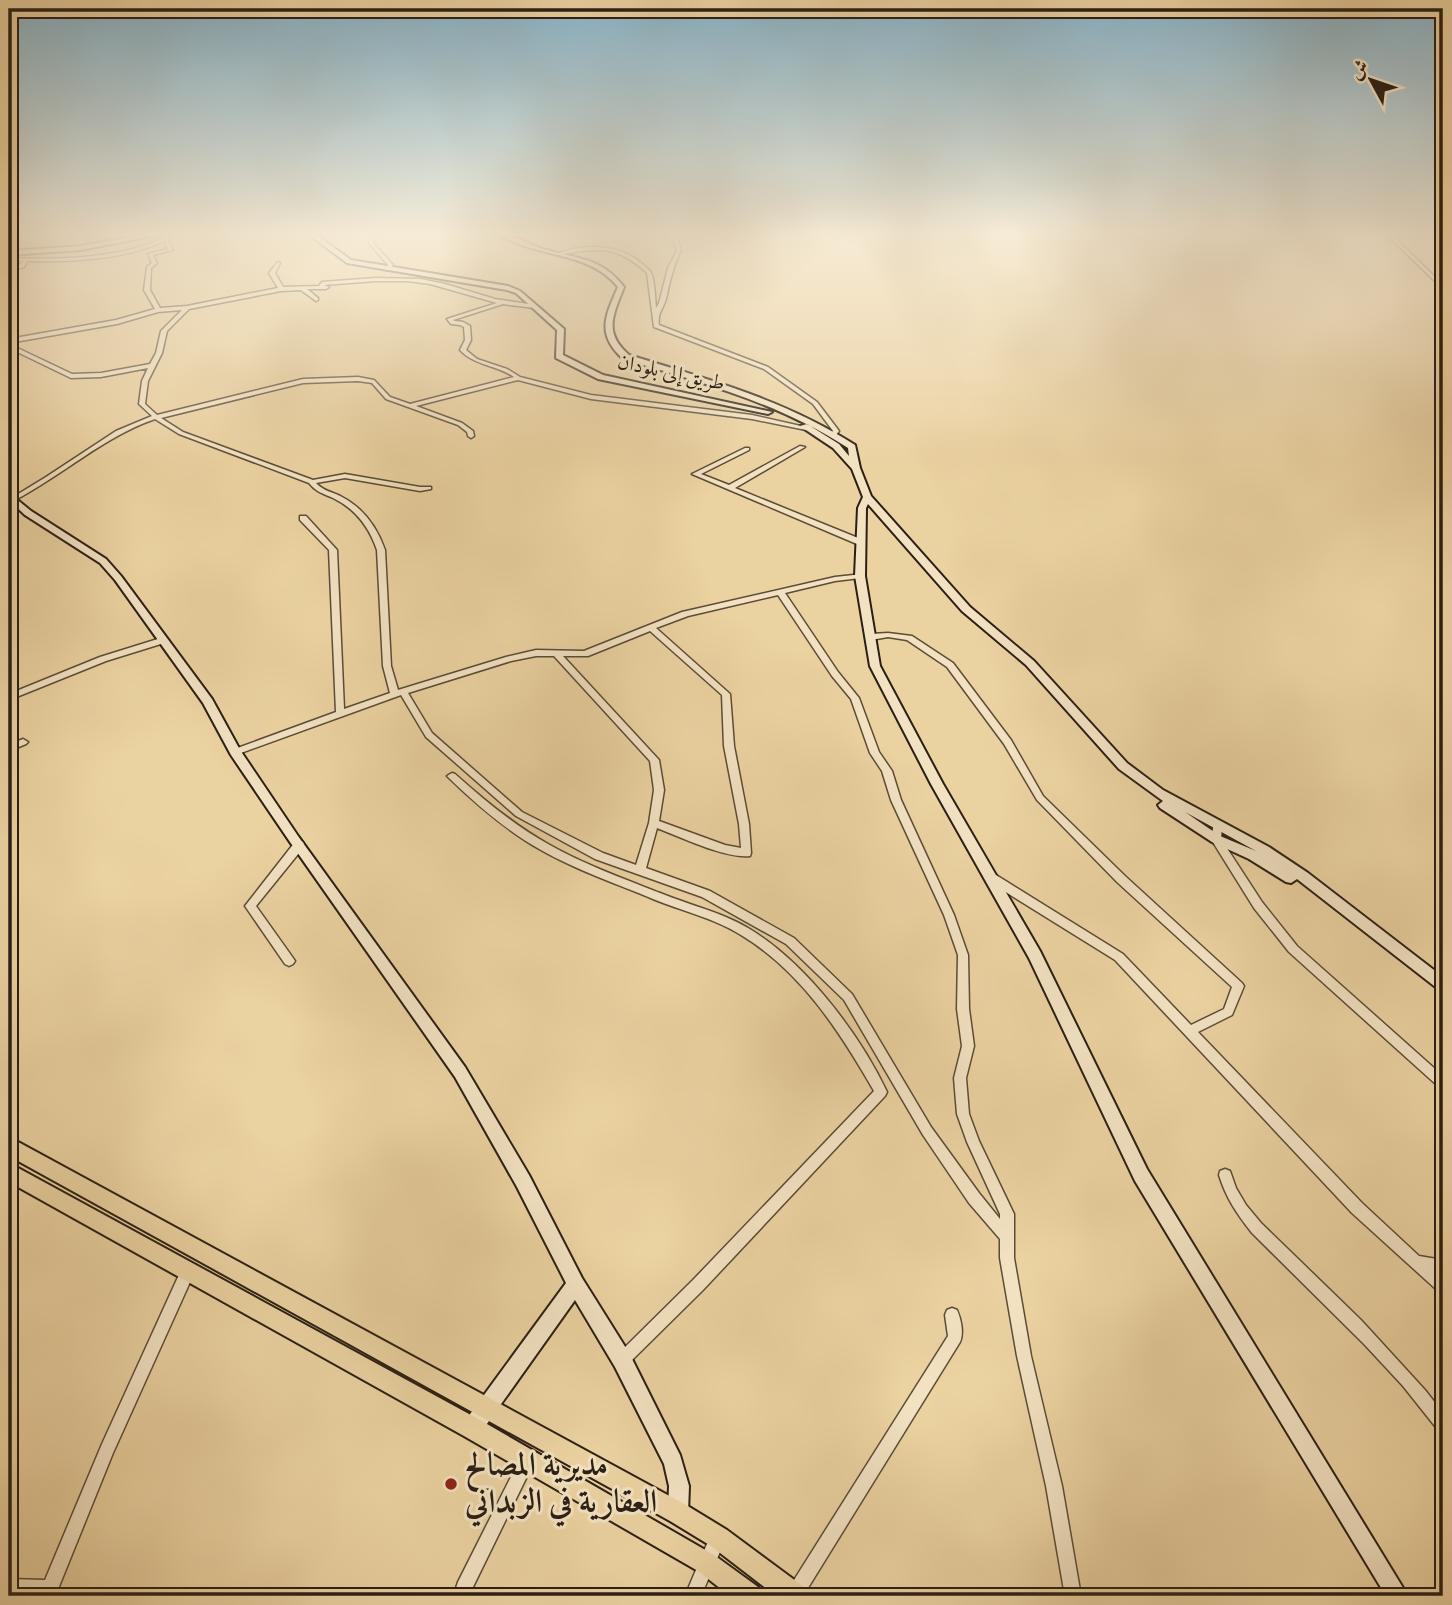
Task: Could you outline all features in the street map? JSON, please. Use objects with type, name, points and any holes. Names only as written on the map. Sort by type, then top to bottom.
[{"type":"main road","name":"طريق إلى بلودان","points":[[537,309],[561,329],[559,356],[580,368],[601,376],[762,410],[811,429],[836,446],[856,468]]},
{"type":"main road","points":[[614,309],[608,326],[609,339],[614,349],[626,357],[770,404],[834,434],[852,447],[856,468],[867,497],[966,609],[1030,663],[1058,695],[1100,753],[1119,771],[1236,848],[1286,875],[1368,927],[1443,985]]},
{"type":"main road","points":[[867,497],[862,508],[860,576],[875,666],[937,784],[1035,954],[1141,1175],[1398,1596]]},
{"type":"main road","points":[[12,501],[103,561],[118,578],[161,641],[208,702],[234,752],[460,1072],[523,1181],[576,1284],[622,1360],[673,1462],[679,1486],[678,1513]]},
{"type":"main road","points":[[9,1146],[678,1513],[719,1538],[794,1596]]},
{"type":"main road","points":[[9,1172],[472,1428],[706,1563],[749,1596]]},
{"type":"main road","points":[[472,1428],[576,1284]]},
{"type":"street","points":[[9,341],[117,323],[158,310],[187,309]]},
{"type":"street","points":[[187,309],[164,331],[159,353],[145,381],[142,404],[156,417],[181,433],[312,482],[345,476],[420,489],[429,488]]},
{"type":"street","points":[[483,309],[450,319],[453,323],[467,326],[468,340],[463,350],[466,355],[512,372],[519,378],[591,397],[752,417],[811,429]]},
{"type":"street","points":[[655,309],[656,314]]},
{"type":"street","points":[[659,309],[653,320],[656,326],[766,368],[814,402],[824,412],[835,431],[834,434]]},
{"type":"street","points":[[9,346],[71,376],[101,375],[152,365]]},
{"type":"street","points":[[410,406],[519,378]]},
{"type":"street","points":[[12,501],[35,489],[102,442],[156,417],[293,382],[331,379],[374,382],[388,398],[460,424],[470,431],[471,436]]},
{"type":"street","points":[[731,487],[802,447]]},
{"type":"street","points":[[747,449],[695,474],[860,542]]},
{"type":"street","points":[[312,482],[315,488],[341,499],[355,509],[376,532],[381,550],[387,666],[399,692],[429,735],[519,814],[599,856],[706,894],[790,941],[848,996],[927,1131],[974,1198],[1008,1239]]},
{"type":"street","points":[[303,518],[333,550],[340,714]]},
{"type":"street","points":[[234,752],[399,692],[509,659],[536,653],[558,656],[585,654],[685,614],[835,579],[860,576]]},
{"type":"street","points":[[781,593],[835,674],[855,698],[875,752],[887,771],[901,812],[949,915],[963,955],[968,1046],[960,1078],[963,1114],[973,1142],[1007,1214],[1007,1258],[1024,1356],[1054,1486],[1073,1596]]},
{"type":"street","points":[[651,628],[726,694],[729,746],[744,824],[746,853],[724,849],[654,823]]},
{"type":"street","points":[[871,637],[888,635],[909,638],[950,665],[1008,742],[1040,798],[1121,879],[1238,986],[1228,1012],[1189,1031]]},
{"type":"street","points":[[9,697],[115,655],[161,641]]},
{"type":"street","points":[[558,656],[654,760],[659,790],[654,823],[640,870]]},
{"type":"street","points":[[9,748],[23,742]]},
{"type":"street","points":[[452,776],[499,817],[558,854],[705,912],[752,936],[800,974],[831,1009],[881,1092],[698,1285],[622,1360]]},
{"type":"street","points":[[289,961],[250,906],[299,845]]},
{"type":"street","points":[[1236,848],[1258,905],[1293,949],[1443,1083]]},
{"type":"street","points":[[992,878],[1119,957],[1357,1208],[1443,1286]]},
{"type":"street","points":[[1224,1175],[1241,1210],[1345,1313],[1443,1425]]},
{"type":"street","points":[[1416,1262],[1443,1267]]},
{"type":"street","points":[[9,1587],[50,1588],[107,1449],[188,1271]]},
{"type":"street","points":[[794,1596],[955,1337],[952,1315]]},
{"type":"street","points":[[466,1596],[464,1588],[527,1460]]},
{"type":"street","points":[[693,1596],[719,1538]]},
{"type":"place","name":"مديرية المصالح العقارية في الزبداني","points":[[451,1484]]}]
